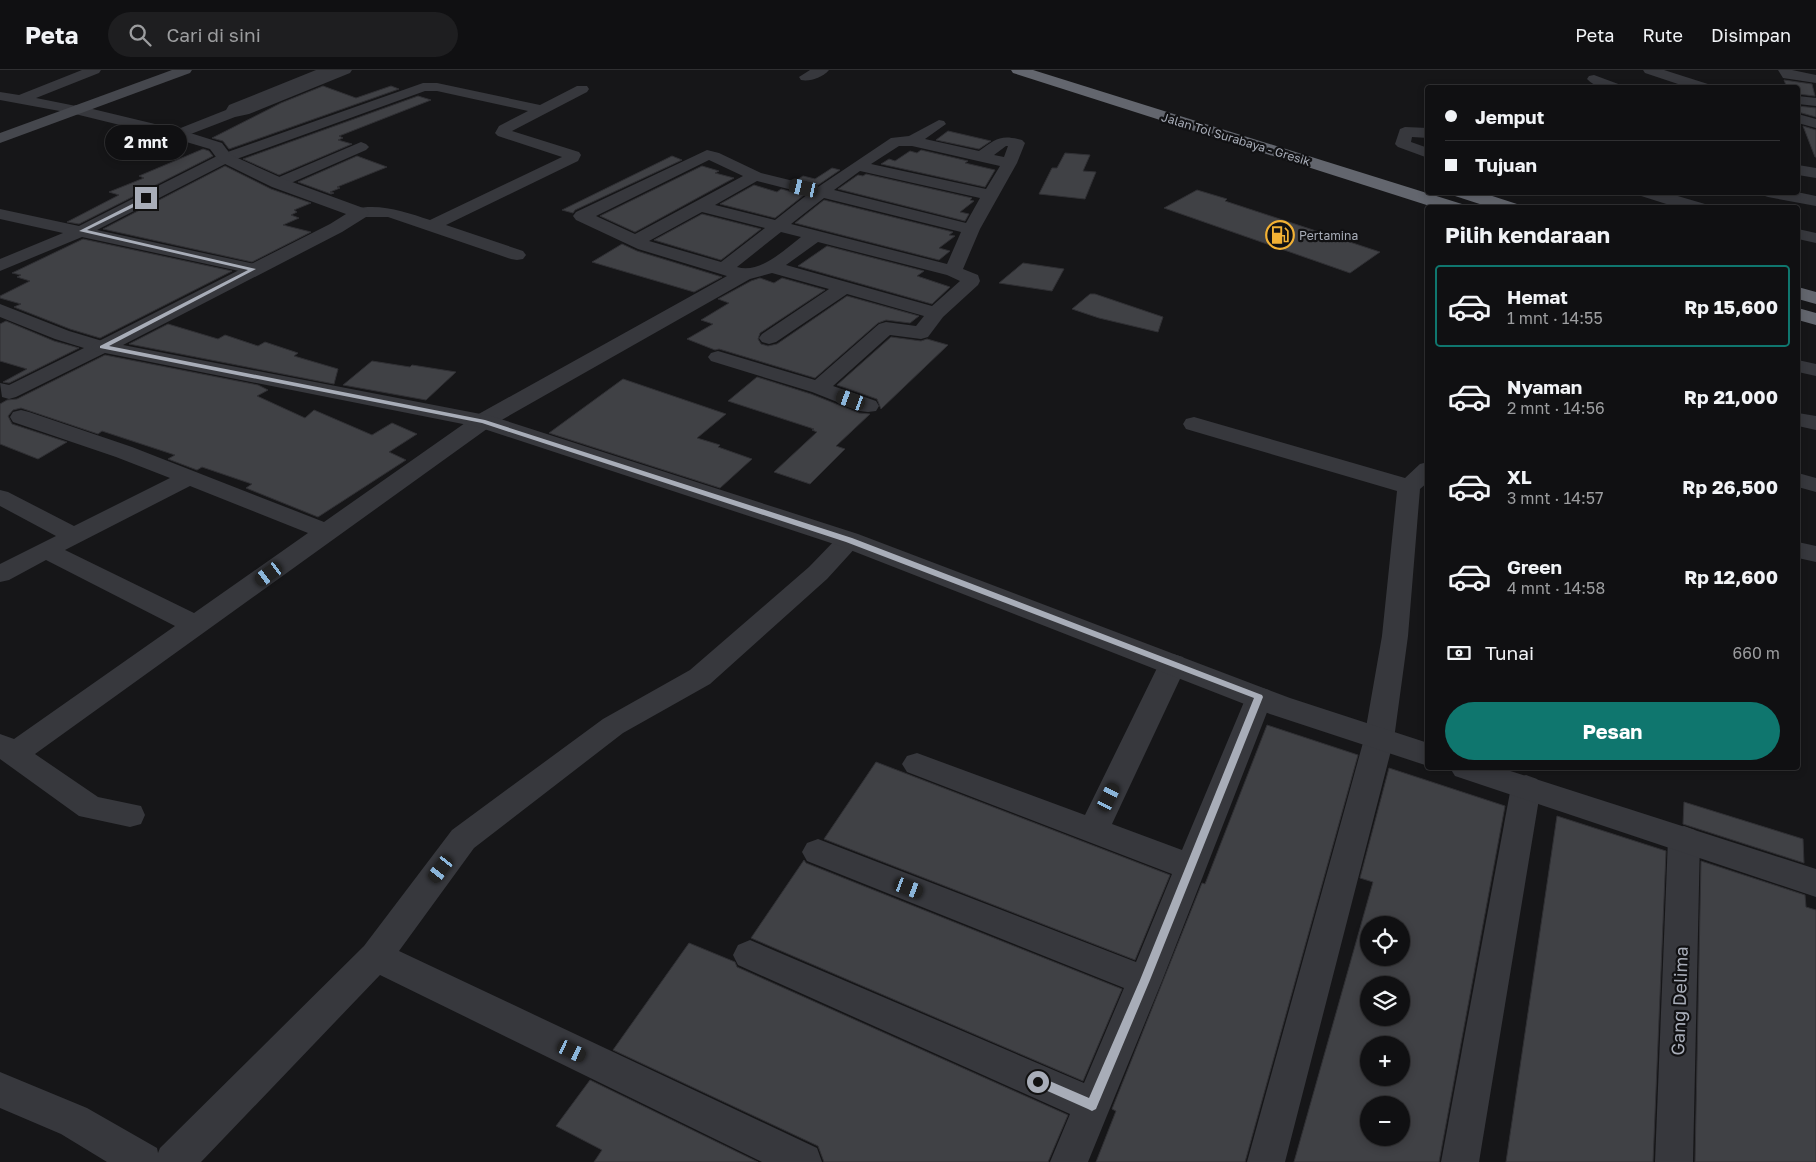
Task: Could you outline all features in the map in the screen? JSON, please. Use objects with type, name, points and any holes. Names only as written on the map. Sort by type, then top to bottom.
[{"type":"highway","name":"Jalan Tol Surabaya - Gresik","points":[[1018,70],[1446,205]]},
{"type":"highway","name":"Jalan Tol Surabaya - Gresik","points":[[1058,70],[1390,171]]},
{"type":"highway","points":[[1470,195],[1502,205]]},
{"type":"highway","points":[[1800,294],[1816,298]]},
{"type":"highway","points":[[1800,315],[1816,319]]},
{"type":"main road","points":[[0,138],[66,108],[185,70]]},
{"type":"street","points":[[20,100],[94,70]]},
{"type":"street","points":[[178,134],[226,115],[244,111],[312,80],[328,70]]},
{"type":"street","points":[[312,80],[345,70]]},
{"type":"street","points":[[806,78],[822,70]]},
{"type":"street","points":[[1650,70],[1700,81]]},
{"type":"street","points":[[1785,70],[1788,75],[1816,79]]},
{"type":"street","points":[[1596,79],[1609,85]]},
{"type":"street","points":[[0,266],[82,231],[226,158],[423,87],[437,87],[542,110]]},
{"type":"street","points":[[431,226],[572,158],[573,155],[569,152],[503,133],[504,129],[582,88]]},
{"type":"street","points":[[0,96],[66,108],[178,134],[216,146],[226,158],[278,183],[360,213],[389,212],[518,256]]},
{"type":"street","points":[[1800,100],[1816,102]]},
{"type":"street","points":[[912,141],[939,124]]},
{"type":"street","points":[[1425,133],[1404,132],[1404,144],[1425,152]]},
{"type":"street","points":[[130,815],[90,808],[7,750],[197,626],[483,421],[733,272],[777,225],[820,192],[896,140],[912,141],[1009,163],[971,229],[953,271]]},
{"type":"street","points":[[278,183],[361,148]]},
{"type":"street","points":[[936,312],[772,267],[733,272],[636,241],[582,216],[702,157],[713,156],[755,176],[971,229]]},
{"type":"street","points":[[858,166],[989,196]]},
{"type":"street","points":[[1800,170],[1816,173]]},
{"type":"street","points":[[636,241],[755,176]]},
{"type":"street","points":[[1657,195],[1689,205]]},
{"type":"street","points":[[1784,195],[1816,201]]},
{"type":"street","points":[[699,206],[969,276],[971,281],[936,312],[919,334],[886,328],[819,388]]},
{"type":"street","points":[[3,396],[336,228],[360,213]]},
{"type":"street","points":[[0,214],[253,269]]},
{"type":"street","points":[[1800,234],[1816,238]]},
{"type":"street","points":[[772,267],[816,235]]},
{"type":"street","points":[[769,338],[844,287]]},
{"type":"street","points":[[0,310],[62,335],[102,347],[483,421],[849,540],[1259,697],[1379,740],[1425,754]]},
{"type":"street","points":[[718,357],[819,388],[868,406]]},
{"type":"street","points":[[1800,366],[1816,370]]},
{"type":"street","points":[[21,417],[124,452],[327,532]]},
{"type":"street","points":[[1800,420],[1816,423]]},
{"type":"street","points":[[1194,424],[1409,487]]},
{"type":"street","points":[[1266,1162],[1379,740],[1395,636],[1409,487],[1425,471]]},
{"type":"street","points":[[0,574],[188,478]]},
{"type":"street","points":[[1800,481],[1816,485]]},
{"type":"street","points":[[0,497],[64,530],[72,537]]},
{"type":"street","points":[[174,1162],[376,956],[463,839],[613,726],[700,676],[818,573],[849,540]]},
{"type":"street","points":[[1800,550],[1816,554]]},
{"type":"street","points":[[47,551],[197,626]]},
{"type":"street","points":[[1093,831],[1173,664]]},
{"type":"street","points":[[1069,1162],[1145,980],[1259,697]]},
{"type":"street","points":[[916,764],[1190,867]]},
{"type":"street","points":[[1472,770],[1816,883]]},
{"type":"street","points":[[1460,1162],[1526,787]]},
{"type":"street","name":"Gang Delima","points":[[1674,1162],[1684,839]]},
{"type":"street","points":[[818,852],[1145,980]]},
{"type":"street","points":[[750,955],[1092,1105]]},
{"type":"street","points":[[376,956],[803,1162]]},
{"type":"street","points":[[0,1090],[74,1121],[143,1162]]},
{"type":"building","points":[[1784,80],[1812,84],[1815,96],[1800,94],[1800,85],[1786,85]]},
{"type":"building","points":[[323,86],[356,98],[391,86],[399,89],[229,149],[223,141],[212,138],[281,103]]},
{"type":"building","points":[[418,96],[431,100],[339,136],[343,138],[338,140],[352,144],[279,175],[243,159]]},
{"type":"building","points":[[1800,106],[1816,108],[1816,117],[1800,113]]},
{"type":"building","points":[[1803,126],[1816,130],[1816,157],[1815,157]]},
{"type":"building","points":[[948,131],[991,141],[979,149],[936,140]]},
{"type":"building","points":[[203,149],[209,151],[213,156],[79,224],[67,222],[119,195],[109,192],[144,178],[139,176]]},
{"type":"building","points":[[921,150],[968,161],[965,163],[995,170],[985,187],[881,164],[889,159],[895,161],[910,151],[917,153]]},
{"type":"building","points":[[1065,153],[1090,155],[1083,171],[1096,172],[1085,199],[1039,194],[1052,168],[1057,168]]},
{"type":"building","points":[[357,156],[387,167],[337,187],[340,188],[330,192],[334,193],[331,194],[298,182]]},
{"type":"building","points":[[672,156],[682,160],[575,210],[573,213],[562,210]]},
{"type":"building","points":[[225,166],[271,189],[311,203],[294,210],[297,212],[291,215],[299,218],[283,225],[311,232],[252,262],[103,229]]},
{"type":"building","points":[[702,166],[719,171],[715,173],[734,178],[635,232],[600,216]]},
{"type":"building","points":[[832,168],[840,170],[818,185],[797,180],[803,176],[815,179]]},
{"type":"building","points":[[866,174],[972,198],[970,200],[974,201],[960,212],[969,214],[965,221],[838,189],[858,175],[863,176]]},
{"type":"building","points":[[754,185],[777,192],[781,189],[804,195],[775,218],[720,204]]},
{"type":"building","points":[[1197,190],[1380,252],[1350,273],[1164,208]]},
{"type":"building","points":[[824,200],[953,232],[949,235],[955,236],[939,248],[950,251],[939,260],[795,223]]},
{"type":"building","points":[[702,214],[761,229],[721,260],[654,240]]},
{"type":"building","points":[[83,239],[232,271],[100,338],[70,329],[14,307],[21,304],[0,298],[0,296],[30,281],[17,277],[21,275],[12,273]]},
{"type":"building","points":[[622,244],[637,251],[722,277],[694,292],[592,262]]},
{"type":"building","points":[[827,246],[924,271],[917,276],[950,287],[932,304],[798,266]]},
{"type":"building","points":[[1023,263],[1064,269],[1052,291],[999,283]]},
{"type":"building","points":[[760,278],[774,283],[782,278],[825,290],[760,333],[758,339],[761,344],[768,346],[777,344],[847,296],[919,316],[910,323],[886,320],[878,323],[815,378],[719,349],[715,350],[687,339],[713,324],[701,320],[729,303],[718,299]]},
{"type":"building","points":[[1090,294],[1095,294],[1163,317],[1158,332],[1099,318],[1072,309]]},
{"type":"building","points":[[6,321],[54,341],[79,348],[9,383],[3,382],[27,369],[0,361],[0,324]]},
{"type":"building","points":[[168,324],[218,339],[225,335],[258,346],[265,342],[298,353],[294,356],[338,369],[334,384],[129,344]]},
{"type":"building","points":[[891,337],[921,341],[927,339],[948,345],[881,409],[877,399],[837,385]]},
{"type":"building","points":[[105,355],[258,385],[268,390],[257,396],[305,418],[314,410],[372,435],[392,423],[417,434],[389,452],[406,460],[318,517],[246,488],[252,484],[202,467],[197,470],[168,459],[175,455],[102,431],[98,434],[21,408],[13,410],[8,416],[12,424],[67,442],[38,459],[0,444],[0,404],[7,400],[17,399]]},
{"type":"building","points":[[372,361],[456,372],[426,400],[343,385]]},
{"type":"building","points":[[757,377],[811,394],[859,413],[870,414],[836,446],[845,449],[810,484],[774,472],[817,432],[812,430],[814,429],[728,401]]},
{"type":"building","points":[[623,379],[726,414],[697,438],[720,445],[718,447],[752,459],[720,488],[549,433]]},
{"type":"building","points":[[1267,725],[1358,755],[1245,1162],[1096,1162],[1116,1111],[1112,1109],[1202,883],[1205,884]]},
{"type":"building","points":[[876,762],[1170,875],[1135,960],[824,839]]},
{"type":"building","points":[[1389,768],[1505,806],[1439,1162],[1294,1162],[1360,928],[1360,966],[1410,966],[1410,916],[1363,916],[1373,882],[1360,878]]},
{"type":"building","points":[[1684,802],[1803,839],[1804,863],[1683,824]]},
{"type":"building","points":[[1557,816],[1666,851],[1653,1162],[1506,1162]]},
{"type":"building","points":[[804,860],[806,863],[1122,989],[1083,1081],[751,938]]},
{"type":"building","points":[[1701,861],[1805,895],[1806,907],[1816,910],[1816,1162],[1695,1162]]},
{"type":"building","points":[[689,943],[735,962],[737,967],[1068,1115],[1048,1162],[824,1162],[818,1146],[613,1050]]},
{"type":"building","points":[[590,1080],[758,1162],[594,1162],[602,1150],[556,1126]]},
{"type":"place","name":"Pertamina","points":[[1280,235]]},
{"type":"route","points":[[146,198],[82,231],[253,269],[102,347],[483,421],[849,540],[1259,697],[1145,980],[1092,1105],[1038,1082]]}]
